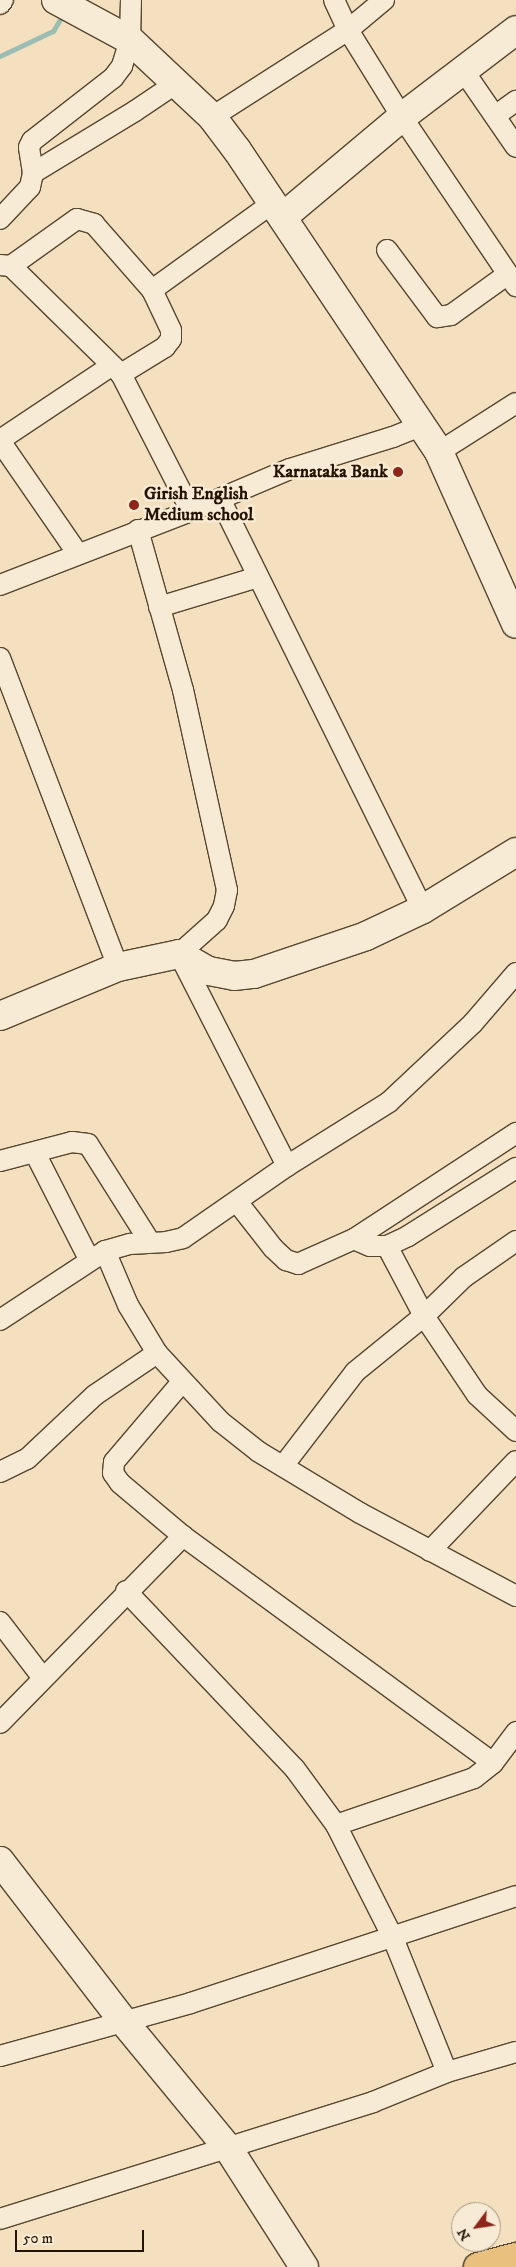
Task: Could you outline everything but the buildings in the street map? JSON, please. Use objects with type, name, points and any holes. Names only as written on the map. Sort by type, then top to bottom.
[{"type":"highway","points":[[478,2267],[516,2257]]},
{"type":"main road","points":[[56,0],[104,28],[130,40],[178,82],[212,117],[279,209],[439,452],[516,624]]},
{"type":"main road","points":[[279,209],[516,30]]},
{"type":"main road","points":[[2,1010],[118,967],[179,954],[209,971],[234,976],[254,974],[366,936],[423,909],[516,852]]},
{"type":"main road","points":[[0,1861],[124,2022],[228,2148],[304,2267]]},
{"type":"street","points":[[0,4],[3,0]]},
{"type":"street","points":[[0,219],[30,187],[33,173],[28,147],[32,141],[113,78],[122,66],[130,40],[131,0]]},
{"type":"street","points":[[334,0],[348,30],[402,117],[512,280],[451,315],[437,317],[386,250]]},
{"type":"street","points":[[212,117],[348,30],[384,0]]},
{"type":"street","points":[[463,70],[516,147]]},
{"type":"street","points":[[33,173],[136,111],[178,82]]},
{"type":"street","points":[[495,116],[516,101]]},
{"type":"street","points":[[152,290],[279,209]]},
{"type":"street","points":[[78,554],[7,466],[0,440],[116,370],[165,347],[171,339],[168,320],[152,290],[94,224],[86,220],[77,219],[5,266],[116,370],[191,511]]},
{"type":"street","points":[[439,452],[516,403]]},
{"type":"street","points":[[0,585],[191,511],[290,469],[393,437],[422,425]]},
{"type":"street","points":[[220,499],[423,909]]},
{"type":"street","points":[[138,530],[183,690],[227,890],[224,906],[217,920],[179,954],[287,1166]]},
{"type":"street","points":[[160,607],[258,577]]},
{"type":"street","points":[[0,658],[118,967]]},
{"type":"street","points":[[0,1320],[97,1255],[150,1242],[183,1238],[238,1202],[287,1166],[396,1096],[473,1022],[516,973]]},
{"type":"street","points":[[238,1202],[286,1260],[298,1264],[354,1239],[516,1133]]},
{"type":"street","points":[[0,1161],[72,1142],[88,1144],[150,1242]]},
{"type":"street","points":[[35,1153],[157,1354],[221,1422],[283,1466],[430,1551],[516,1596]]},
{"type":"street","points":[[354,1239],[370,1246],[387,1246],[408,1236],[516,1168]]},
{"type":"street","points":[[387,1246],[424,1316],[476,1395],[516,1431]]},
{"type":"street","points":[[283,1466],[355,1372],[424,1316],[464,1276],[513,1248]]},
{"type":"street","points":[[0,1472],[26,1459],[95,1395],[157,1354]]},
{"type":"street","points":[[182,1382],[114,1462],[113,1473],[120,1483],[184,1536],[493,1763]]},
{"type":"street","points":[[430,1551],[516,1461]]},
{"type":"street","points":[[0,1723],[126,1591],[184,1536]]},
{"type":"street","points":[[126,1591],[295,1769],[336,1825],[393,1938],[447,2072]]},
{"type":"street","points":[[0,1622],[43,1678]]},
{"type":"street","points":[[336,1825],[456,1787],[493,1763],[516,1732]]},
{"type":"street","points":[[0,2056],[124,2022],[393,1938],[516,1896]]},
{"type":"street","points":[[0,2219],[373,2102],[447,2072],[516,2052]]},
{"type":"waterway","points":[[0,56],[53,31],[64,13]]},
{"type":"place","name":"Karnataka Bank","points":[[398,472]]},
{"type":"place","name":"Girish English Medium school","points":[[134,505]]}]
